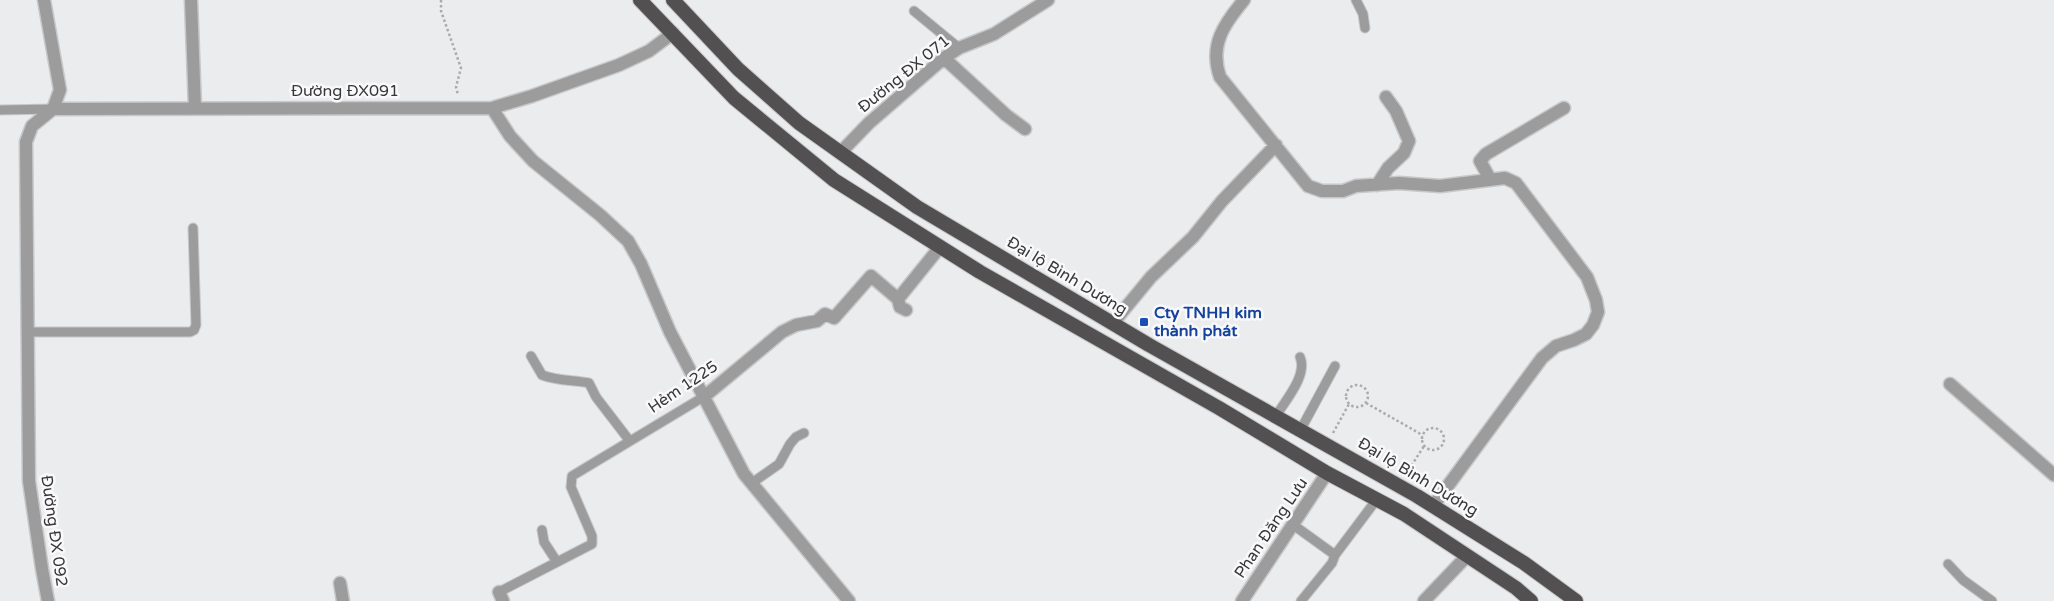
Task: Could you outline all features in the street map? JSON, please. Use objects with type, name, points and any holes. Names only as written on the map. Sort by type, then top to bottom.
[{"type":"highway","points":[[640,0],[734,98],[834,180],[980,272],[1219,408],[1327,473],[1404,514],[1516,588],[1532,601]]},
{"type":"highway","name":"Đại lộ Bình Dương","points":[[673,0],[738,69],[798,123],[917,207],[1113,323],[1399,485],[1524,562],[1576,601]]},
{"type":"street","points":[[44,0],[60,90],[53,109]]},
{"type":"street","points":[[191,0],[194,108]]},
{"type":"street","name":"Đường ĐX 071","points":[[840,153],[869,123],[944,58],[959,48],[994,34],[1048,0]]},
{"type":"street","points":[[1244,0],[1221,33],[1216,46],[1216,65],[1220,77],[1276,145],[1301,180],[1308,186],[1322,191],[1343,191],[1356,186],[1399,183],[1440,186],[1505,178],[1516,183],[1588,277],[1598,312],[1593,325],[1586,334],[1556,346],[1542,358],[1433,506]]},
{"type":"street","name":"Đường ĐX091","points":[[53,109],[492,108],[619,65],[649,51],[673,33]]},
{"type":"street","points":[[944,58],[1006,115],[1026,129]]},
{"type":"street","points":[[1377,185],[1388,168],[1404,153],[1408,140],[1396,110],[1386,97]]},
{"type":"street","points":[[492,108],[510,136],[533,161],[600,215],[628,241],[641,264],[670,332],[744,474],[848,601]]},
{"type":"street","points":[[1490,179],[1480,161],[1486,154],[1564,108]]},
{"type":"street","name":"Đường ĐX 092","points":[[48,601],[29,481],[26,142],[32,126],[53,109]]},
{"type":"street","points":[[1113,323],[1152,276],[1192,237],[1222,201],[1276,145]]},
{"type":"street","points":[[906,310],[900,307],[898,300],[940,247]]},
{"type":"street","name":"Hẻm 1225","points":[[704,396],[782,332],[796,325],[817,321],[825,314],[834,318],[871,276],[898,300]]},
{"type":"street","points":[[1950,384],[2054,475]]},
{"type":"street","name":"Phan Đăng Lưu","points":[[1242,601],[1327,473]]},
{"type":"street","points":[[1424,601],[1467,556]]},
{"type":"street","points":[[340,583],[343,601]]},
{"type":"lane","points":[[1356,0],[1363,14],[1365,28]]},
{"type":"lane","points":[[914,11],[959,48]]},
{"type":"lane","name":"Đường ĐX091","points":[[0,110],[53,109]]},
{"type":"lane","points":[[28,332],[190,332],[194,330],[196,325],[193,228]]},
{"type":"lane","points":[[530,356],[542,375],[558,381],[572,379],[590,383],[596,397],[629,440]]},
{"type":"lane","points":[[1276,416],[1302,368],[1300,357]]},
{"type":"lane","points":[[1301,429],[1336,366]]},
{"type":"lane","name":"Hẻm 1225","points":[[501,596],[557,562],[592,544],[592,536],[571,487],[572,476],[704,396]]},
{"type":"lane","points":[[752,482],[780,464],[790,444],[796,437],[804,433]]},
{"type":"lane","points":[[1301,601],[1332,562],[1334,555],[1377,499]]},
{"type":"lane","points":[[1292,524],[1334,555]]},
{"type":"lane","points":[[542,530],[544,542],[557,562]]},
{"type":"lane","points":[[1948,564],[1963,580],[1992,601]]},
{"type":"path","points":[[441,0],[441,11],[461,68],[456,87],[460,108]]},
{"type":"path","points":[[1327,444],[1349,404],[1347,400],[1348,390],[1362,386],[1368,393],[1366,403]]},
{"type":"path","points":[[1349,404],[1358,407],[1366,403]]},
{"type":"path","points":[[1366,403],[1419,433],[1422,437],[1424,446],[1399,485]]},
{"type":"path","points":[[1422,437],[1427,429],[1432,428],[1437,429],[1443,436],[1443,441],[1438,449],[1428,449],[1424,446]]},
{"type":"place","name":"Cty TNHH kim thành phát","points":[[1144,322]]}]
